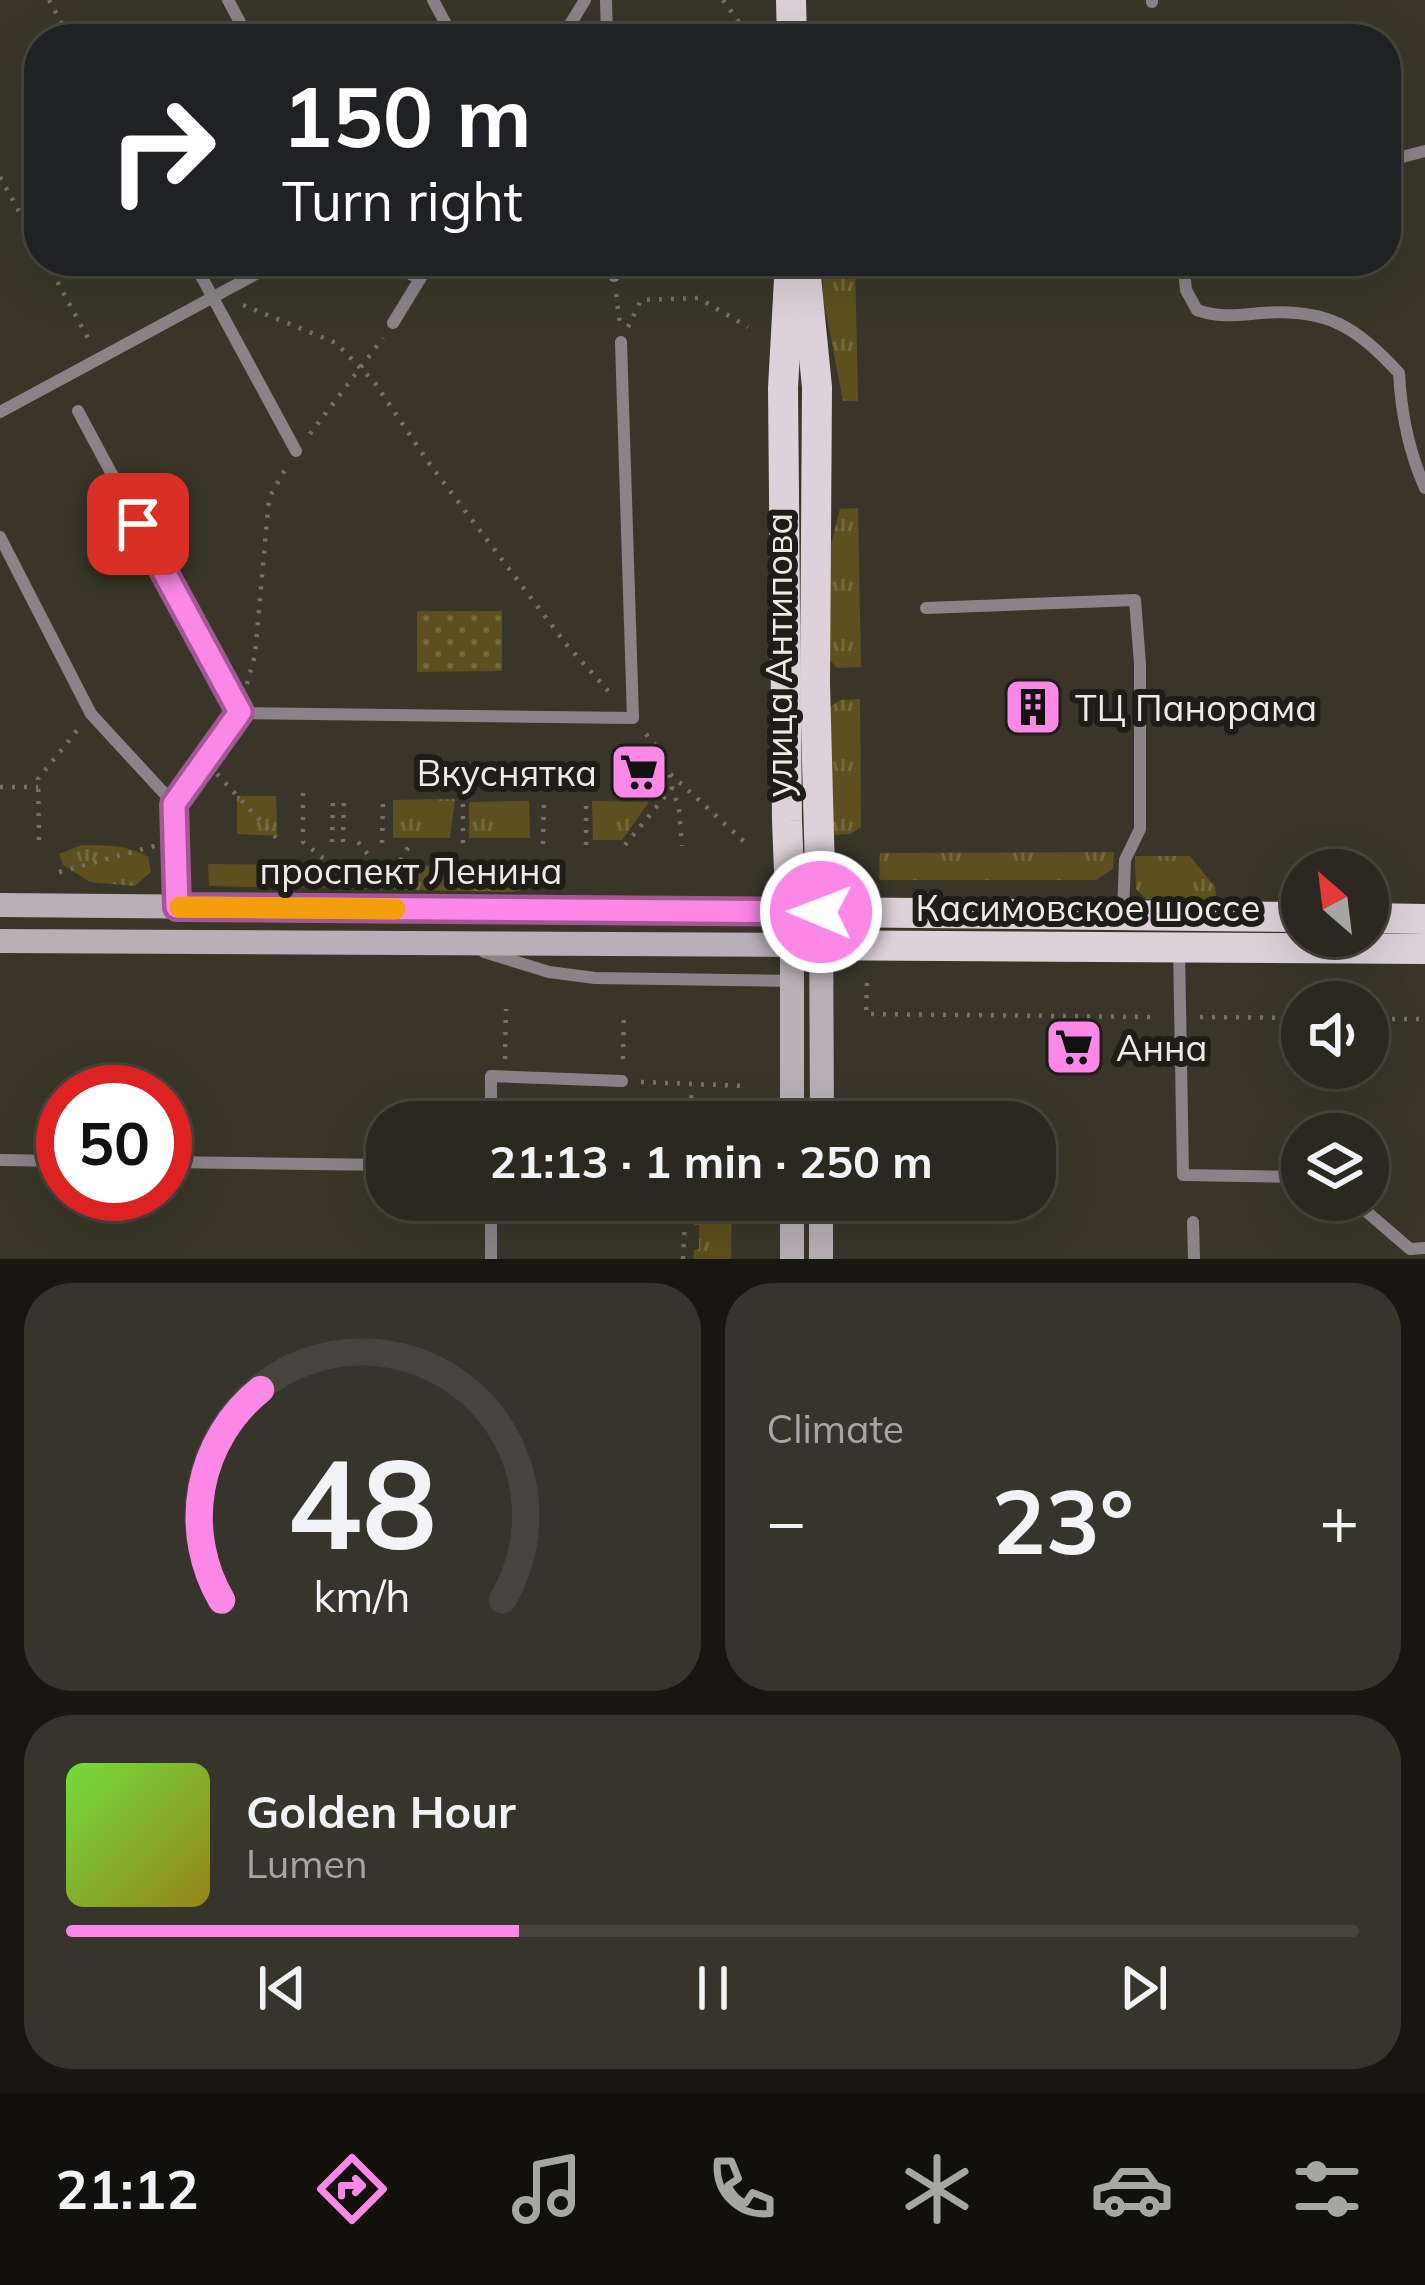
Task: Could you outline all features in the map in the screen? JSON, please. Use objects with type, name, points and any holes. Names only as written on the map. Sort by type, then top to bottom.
[{"type":"main road","name":"улица Антипова","points":[[789,276],[783,388],[805,912],[820,1101]]},
{"type":"main road","name":"улица Антипова","points":[[805,912],[815,684],[817,387],[806,276]]},
{"type":"main road","name":"проспект Ленина","points":[[0,905],[805,912]]},
{"type":"main road","name":"Касимовское шоссе","points":[[805,912],[1281,917]]},
{"type":"main road","points":[[1389,918],[1425,919]]},
{"type":"main road","name":"проспект Ленина","points":[[0,941],[807,945]]},
{"type":"main road","name":"улица Антипова","points":[[791,1101],[792,981],[807,945]]},
{"type":"main road","name":"Касимовское шоссе","points":[[807,945],[1425,949]]},
{"type":"main road","points":[[791,1221],[791,1259]]},
{"type":"main road","points":[[821,1221],[821,1259]]},
{"type":"lane","points":[[201,276],[296,451]]},
{"type":"lane","points":[[0,412],[252,276]]},
{"type":"lane","points":[[414,276],[420,279]]},
{"type":"lane","points":[[393,323],[422,276]]},
{"type":"lane","points":[[1185,276],[1197,310],[1215,316],[1281,311],[1319,314],[1364,335],[1400,373],[1414,464],[1425,488]]},
{"type":"lane","points":[[240,712],[632,718],[622,341]]},
{"type":"lane","points":[[78,411],[240,712]]},
{"type":"lane","points":[[0,537],[91,714],[174,804]]},
{"type":"lane","points":[[926,608],[1135,600],[1140,829],[1125,860],[1123,914]]},
{"type":"lane","points":[[177,907],[174,804],[240,712]]},
{"type":"lane","points":[[456,944],[549,972],[596,978],[792,981]]},
{"type":"lane","points":[[1179,946],[1183,1175],[1281,1177]]},
{"type":"lane","points":[[491,1101],[491,1076],[622,1081]]},
{"type":"lane","points":[[0,1160],[36,1161]]},
{"type":"lane","points":[[192,1162],[366,1165]]},
{"type":"lane","points":[[491,1221],[491,1259]]},
{"type":"lane","points":[[1377,1221],[1410,1249],[1425,1249]]},
{"type":"lane","points":[[1193,1222],[1195,1259]]},
{"type":"path","points":[[0,178],[24,221]]},
{"type":"path","points":[[54,276],[99,358]]},
{"type":"path","points":[[615,276],[622,341]]},
{"type":"path","points":[[213,297],[267,312],[336,343],[361,368],[552,626],[660,751],[679,809],[682,846]]},
{"type":"path","points":[[622,341],[640,300],[698,298],[748,327]]},
{"type":"path","points":[[240,712],[255,655],[269,498],[296,451],[393,323]]},
{"type":"path","points":[[39,840],[38,778],[91,714]]},
{"type":"path","points":[[206,760],[280,842]]},
{"type":"path","points":[[666,770],[750,847]]},
{"type":"path","points":[[0,787],[38,787]]},
{"type":"path","points":[[625,845],[672,788]]},
{"type":"path","points":[[303,793],[303,842],[398,909]]},
{"type":"path","points":[[332,842],[333,795],[344,795],[343,842]]},
{"type":"path","points":[[382,796],[382,843]]},
{"type":"path","points":[[463,799],[463,843]]},
{"type":"path","points":[[586,799],[586,845]]},
{"type":"path","points":[[543,844],[544,800]]},
{"type":"path","points":[[59,872],[175,840]]},
{"type":"path","points":[[358,842],[388,881],[398,909]]},
{"type":"path","points":[[388,881],[411,843]]},
{"type":"path","points":[[867,983],[866,1014],[1281,1018]]},
{"type":"path","points":[[505,1077],[506,1010]]},
{"type":"path","points":[[624,1011],[622,1081],[746,1086]]},
{"type":"path","points":[[1389,1019],[1425,1019]]},
{"type":"path","points":[[691,1101],[692,1084]]},
{"type":"path","points":[[683,1259],[685,1221]]},
{"type":"green space","points":[[822,276],[855,276],[858,401],[843,401]]},
{"type":"green space","points":[[858,508],[861,667],[837,668],[828,658],[827,560],[840,509]]},
{"type":"green space","points":[[417,611],[502,611],[502,671],[417,672]]},
{"type":"green space","points":[[860,699],[861,827],[851,834],[832,835],[830,707],[840,700]]},
{"type":"green space","points":[[237,796],[276,796],[277,836],[237,834]]},
{"type":"green space","points":[[455,799],[450,838],[393,838],[393,800]]},
{"type":"green space","points":[[529,801],[530,838],[469,838],[469,802]]},
{"type":"green space","points":[[592,801],[649,802],[622,840],[593,840]]},
{"type":"green space","points":[[82,845],[116,846],[140,853],[148,857],[151,872],[135,886],[90,882],[63,865],[59,854]]},
{"type":"green space","points":[[1114,852],[1113,869],[1096,880],[879,880],[880,853]]},
{"type":"green space","points":[[1135,856],[1190,856],[1215,887],[1216,896],[1208,901],[1146,899],[1136,889]]},
{"type":"green space","points":[[208,864],[561,867],[563,882],[512,892],[209,886]]},
{"type":"green space","points":[[694,1221],[732,1221],[731,1259],[693,1259],[694,1250],[699,1249],[699,1225]]},
{"type":"slow traffic","points":[[180,907],[395,909]]},
{"type":"place","name":"ТЦ Панорама","points":[[1033,707]]},
{"type":"place","name":"Вкуснятка","points":[[639,772]]},
{"type":"place","name":"Анна","points":[[1074,1047]]},
{"type":"route","points":[[138,524],[240,712],[174,804],[177,907],[821,912]]}]
